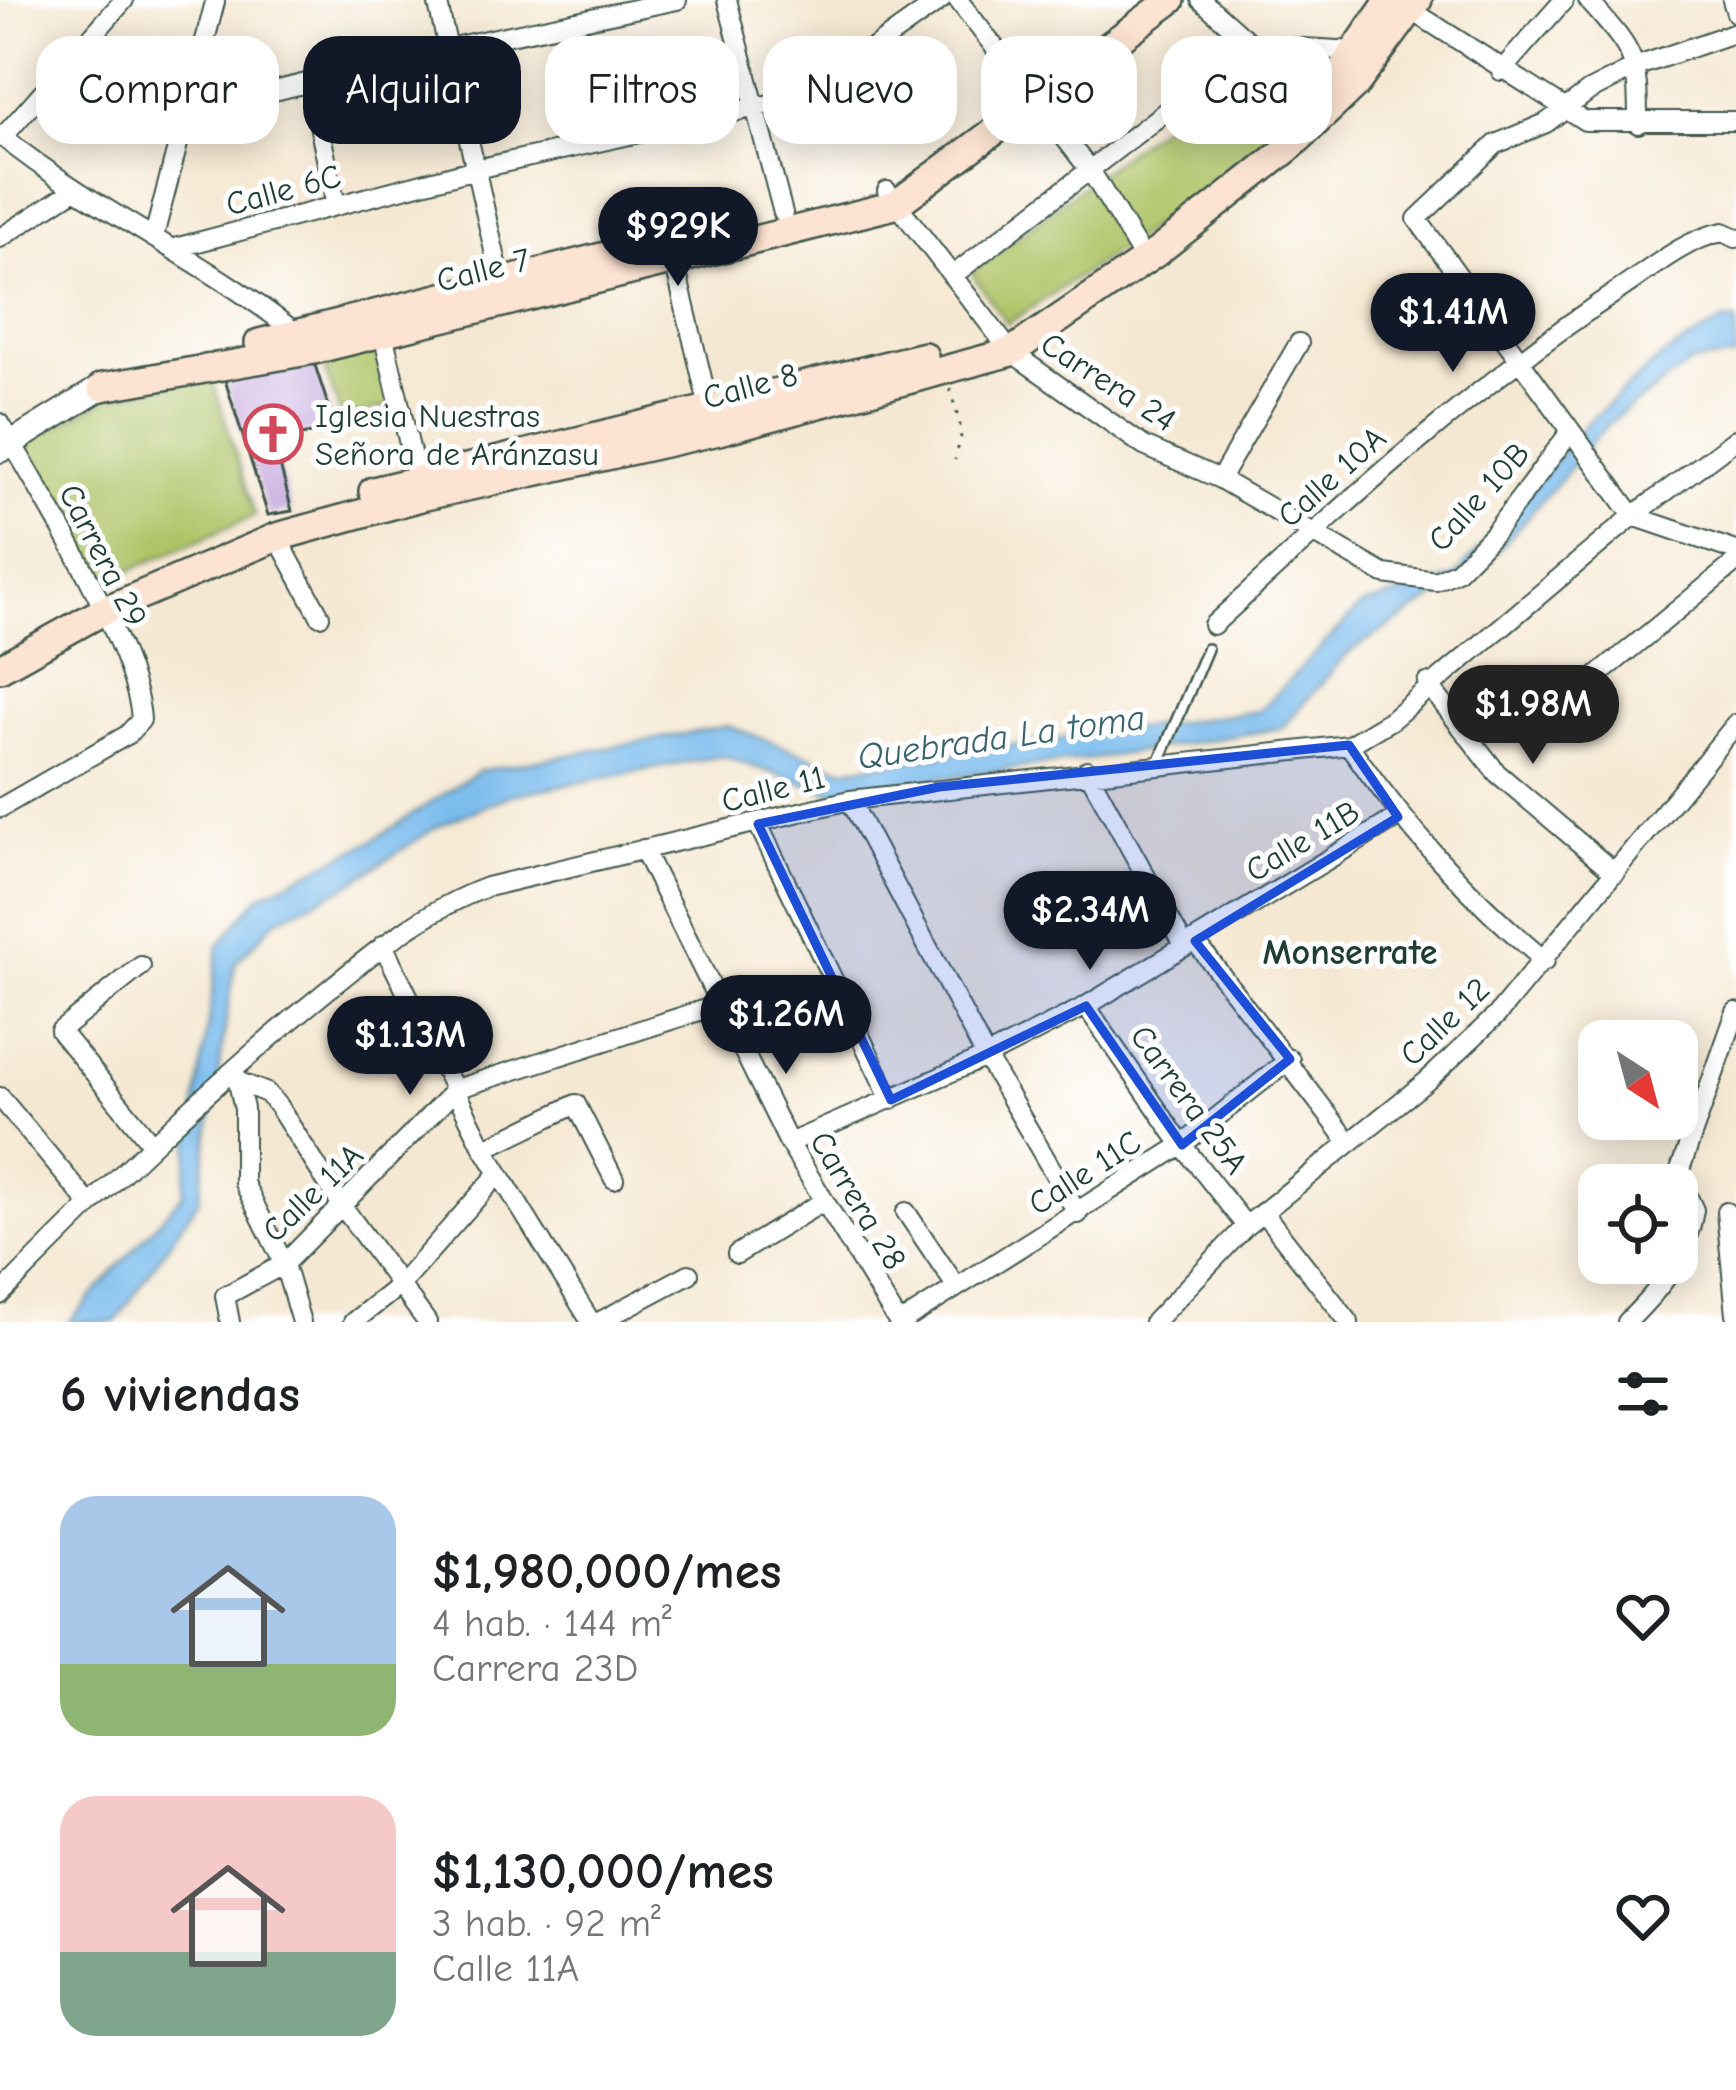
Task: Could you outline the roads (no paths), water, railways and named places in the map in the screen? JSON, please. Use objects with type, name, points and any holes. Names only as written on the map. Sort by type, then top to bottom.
[{"type":"main road","name":"Calle 7","points":[[1103,36],[1146,0]]},
{"type":"main road","name":"Calle 7","points":[[1119,36],[1171,0]]},
{"type":"main road","name":"Calle 8","points":[[0,648],[288,518],[417,478],[1006,344],[1138,248],[1282,131],[1406,3]]},
{"type":"main road","name":"Calle 8","points":[[0,668],[99,604],[277,537],[421,497],[718,431],[945,370],[1006,344],[1157,252],[1292,146],[1355,85],[1406,3]]},
{"type":"main road","name":"Calle 7","points":[[102,387],[126,372],[305,341],[891,198],[981,133]]},
{"type":"main road","name":"Calle 7","points":[[381,323],[501,281],[671,249],[783,213],[891,198]]},
{"type":"street","points":[[124,0],[1,136],[74,190],[175,248],[305,341]]},
{"type":"street","points":[[437,0],[445,36]]},
{"type":"street","points":[[505,36],[677,0]]},
{"type":"street","points":[[727,0],[783,213]]},
{"type":"street","name":"Calle 6C","points":[[175,248],[476,169],[806,96],[941,0]]},
{"type":"street","points":[[958,0],[985,36]]},
{"type":"street","points":[[1201,0],[1242,36]]},
{"type":"street","points":[[1501,71],[1564,0]]},
{"type":"street","points":[[1588,0],[1631,50],[1638,66],[1638,124]]},
{"type":"street","points":[[1732,0],[1736,13]]},
{"type":"street","points":[[207,36],[216,1]]},
{"type":"street","points":[[1406,3],[1501,71],[1585,121],[1736,121]]},
{"type":"street","points":[[1736,32],[1638,66],[1566,110],[1496,144],[1417,219],[1634,515],[1736,551]]},
{"type":"street","points":[[1332,50],[1355,51]]},
{"type":"street","points":[[952,276],[1161,118]]},
{"type":"street","points":[[154,236],[180,144]]},
{"type":"street","points":[[323,144],[336,206]]},
{"type":"street","points":[[470,144],[501,281]]},
{"type":"street","points":[[1069,144],[1138,248]]},
{"type":"street","points":[[0,238],[74,190]]},
{"type":"street","name":"Carrera 24","points":[[891,198],[1006,344],[1144,446],[1220,479],[1384,574],[1420,580]]},
{"type":"street","name":"Calle 10A","points":[[1213,626],[1311,534],[1516,358],[1688,245],[1723,232],[1736,238]]},
{"type":"street","points":[[671,249],[710,412]]},
{"type":"street","points":[[381,323],[417,478]]},
{"type":"street","points":[[1220,479],[1299,344]]},
{"type":"street","name":"Calle 7","points":[[4,439],[102,387]]},
{"type":"street","name":"Calle 10B","points":[[1420,580],[1436,581],[1457,571],[1532,487],[1571,433]]},
{"type":"street","name":"Carrera 29","points":[[0,808],[128,735],[141,719],[140,700],[99,604],[4,439]]},
{"type":"street","name":"Calle 11","points":[[0,1295],[195,1100],[234,1074],[382,945],[443,903],[850,800],[1159,762],[1349,746],[1390,720],[1427,683],[1736,439]]},
{"type":"street","points":[[277,537],[320,616]]},
{"type":"street","points":[[1558,708],[1736,562]]},
{"type":"street","points":[[1427,683],[1497,773],[1616,873]]},
{"type":"street","name":"Calle 12","points":[[1154,1322],[1246,1226],[1429,1080],[1545,961],[1736,724]]},
{"type":"street","points":[[1349,746],[1398,817],[1470,898],[1545,961]]},
{"type":"street","points":[[1087,770],[1190,944],[1290,1060],[1348,1141]]},
{"type":"street","points":[[850,800],[986,1057],[1078,1214]]},
{"type":"street","name":"Calle 11B","points":[[789,1143],[986,1057],[1086,1006],[1398,817]]},
{"type":"street","points":[[758,824],[891,1100]]},
{"type":"street","name":"Carrera 28","points":[[643,849],[789,1143],[900,1322]]},
{"type":"street","points":[[382,945],[484,1149],[595,1322],[689,1274]]},
{"type":"street","points":[[141,966],[60,1031],[152,1144]]},
{"type":"street","name":"Calle 11A","points":[[230,1322],[225,1296],[284,1264],[456,1089],[718,1004]]},
{"type":"street","name":"Carrera 25A","points":[[1086,1006],[1182,1145],[1246,1226]]},
{"type":"street","points":[[1682,1164],[1736,1012]]},
{"type":"street","name":"Calle 11C","points":[[900,1322],[1182,1145],[1290,1060]]},
{"type":"street","points":[[234,1074],[267,1093],[278,1106],[343,1208],[427,1322]]},
{"type":"street","points":[[234,1074],[244,1183],[284,1264],[301,1322]]},
{"type":"street","points":[[0,1097],[90,1205]]},
{"type":"street","points":[[484,1149],[576,1104],[614,1178]]},
{"type":"street","points":[[353,1322],[400,1285],[499,1173]]},
{"type":"street","points":[[737,1254],[824,1201]]},
{"type":"street","points":[[1698,1210],[1731,1207],[1736,1314]]},
{"type":"street","points":[[906,1212],[956,1286]]},
{"type":"street","points":[[1264,1212],[1349,1322]]},
{"type":"street","points":[[1627,1322],[1664,1284]]},
{"type":"lane","points":[[1159,762],[1208,649]]},
{"type":"water","points":[[1736,321],[1736,357],[1691,363],[1609,423],[1484,567],[1349,652],[1282,728],[1105,757],[830,792],[722,756],[511,795],[438,826],[345,887],[277,919],[235,964],[199,1199],[116,1322],[69,1322],[183,1194],[219,945],[259,896],[372,841],[479,771],[728,726],[844,769],[1259,711],[1361,606],[1455,577],[1585,425],[1664,355],[1722,322]]},
{"type":"place","name":"Iglesia Nuestras Señora de Aránzasu","points":[[273,434]]},
{"type":"district","name":"Monserrate","points":[[1350,951]]},
{"type":"water label","name":"Quebrada La toma","points":[[1001,736]]}]
